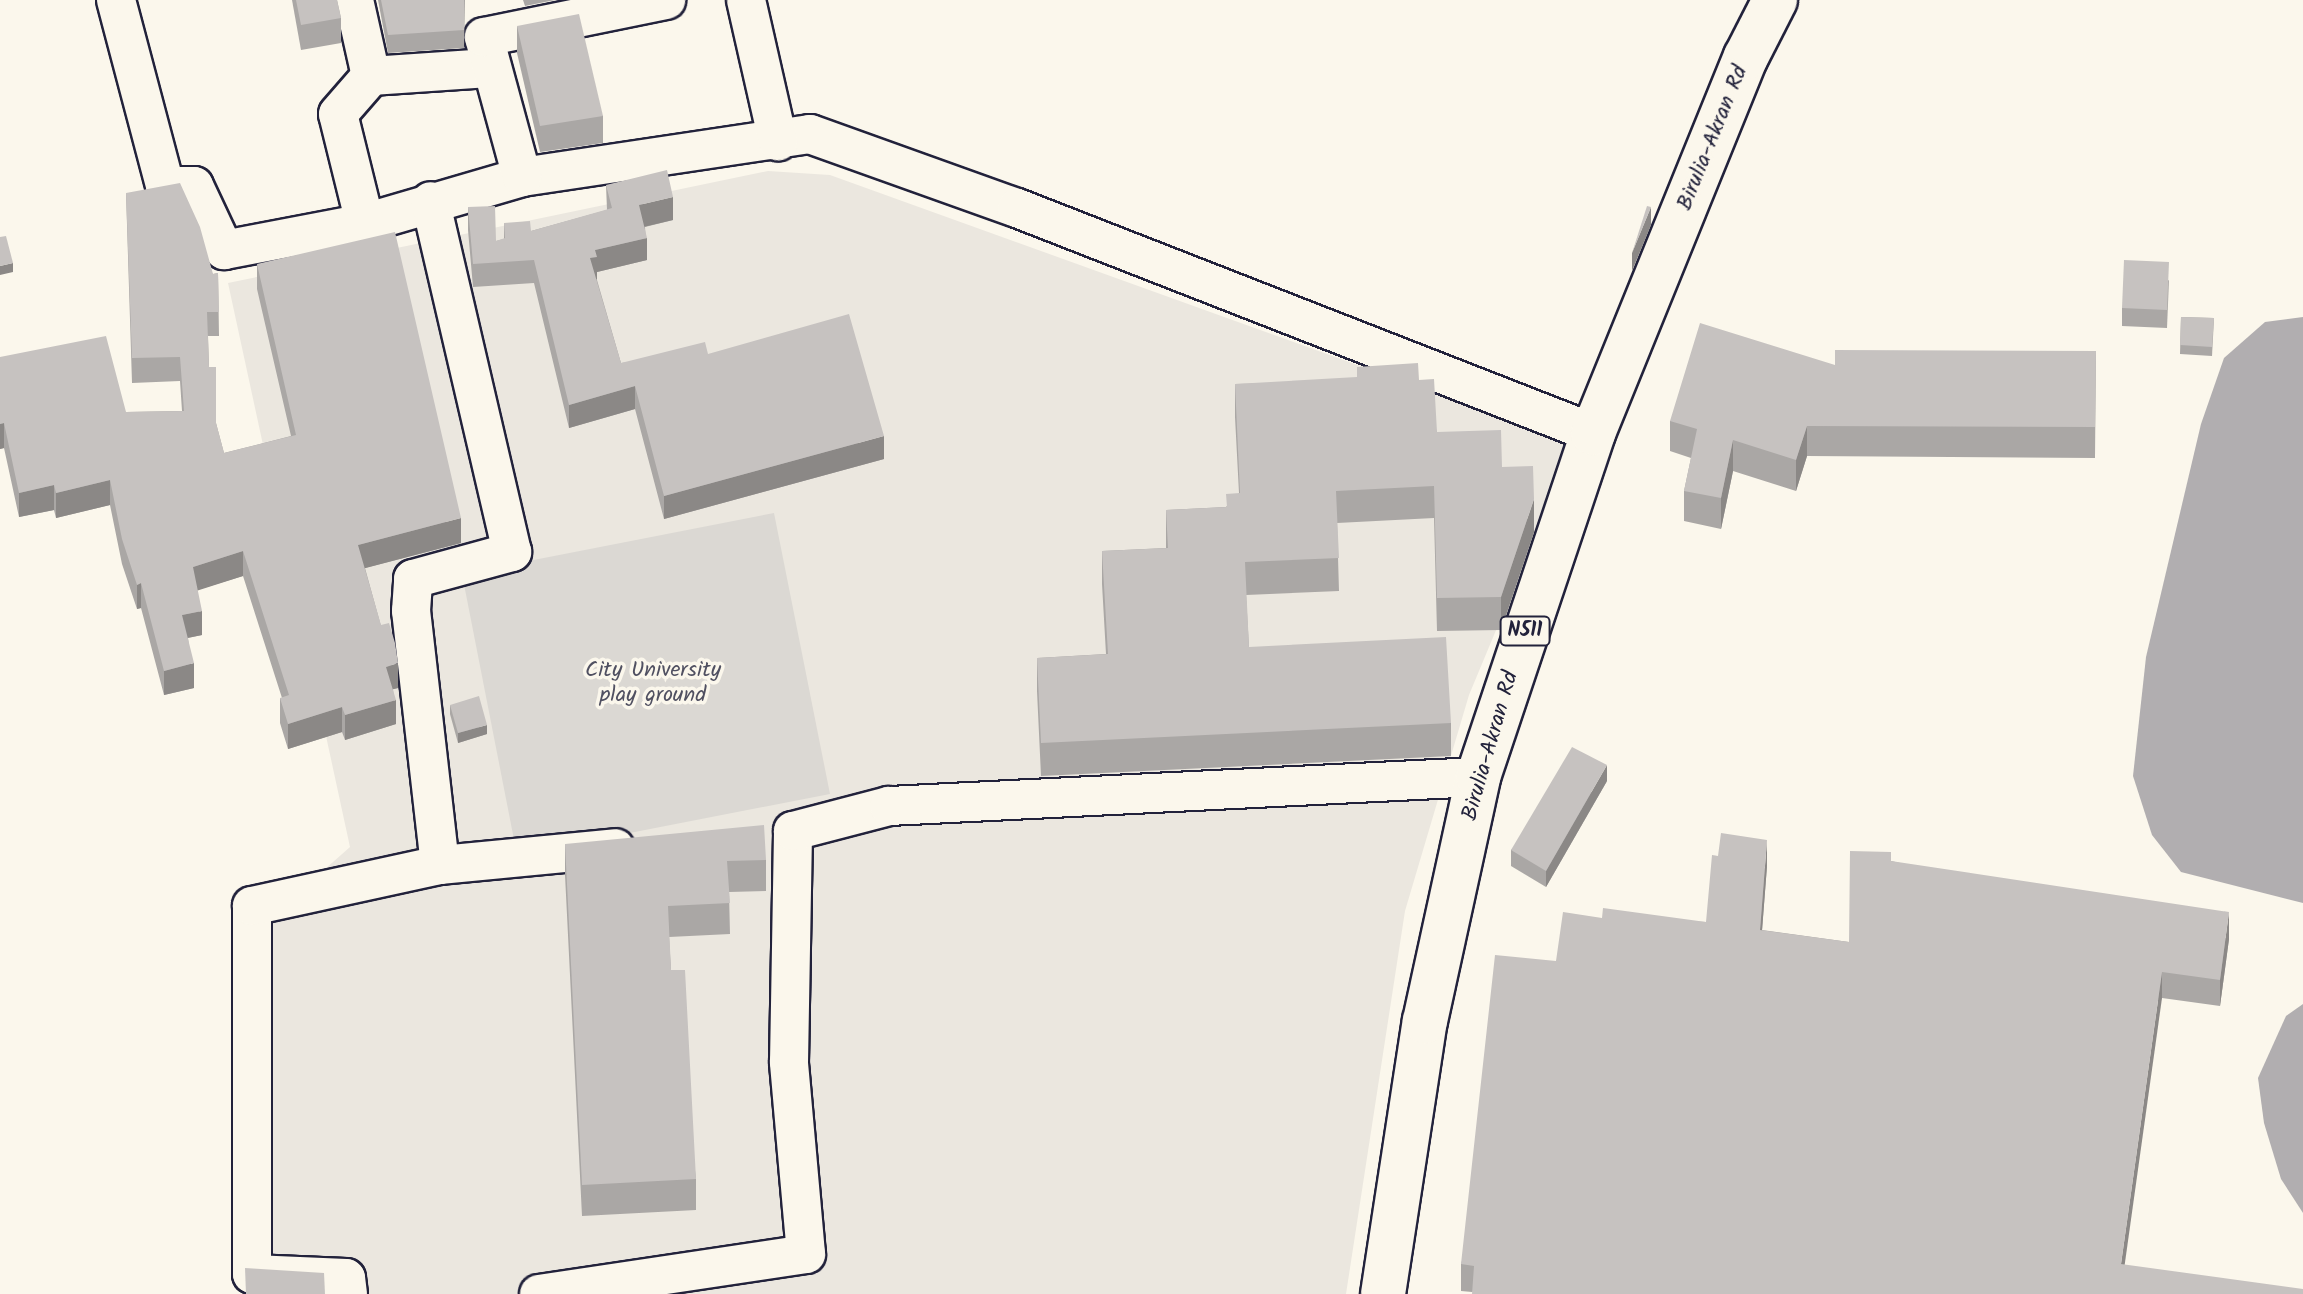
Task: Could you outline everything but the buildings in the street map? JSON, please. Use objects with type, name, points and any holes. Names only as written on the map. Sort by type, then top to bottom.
[{"type":"highway","name":"Birulia-Akran Rd","points":[[1383,1294],[1425,1021],[1478,777],[1593,433],[1746,57],[1775,0]]},
{"type":"street","points":[[116,0],[165,186],[194,186],[224,250],[365,223],[430,201],[522,177],[810,134],[1017,208],[1593,433]]},
{"type":"street","points":[[354,0],[371,76]]},
{"type":"street","points":[[522,177],[489,68],[484,37],[666,0]]},
{"type":"street","points":[[746,0],[778,141]]},
{"type":"street","points":[[365,223],[338,114],[371,76],[489,68]]},
{"type":"street","points":[[430,201],[512,552],[413,579],[411,611],[440,865]]},
{"type":"street","points":[[557,1292],[806,1254],[789,1062],[778,833],[889,806],[1478,777]]},
{"type":"street","points":[[348,1294],[346,1278],[243,1284],[252,906],[440,865],[655,844]]},
{"type":"shaded area","points":[[768,171],[830,175],[1574,443],[1469,695],[1405,911],[1346,1294],[254,1294],[272,916],[350,847],[228,283]]},
{"type":"shaded area","points":[[2303,317],[2303,903],[2181,872],[2152,835],[2133,776],[2146,657],[2201,424],[2224,358],[2265,322]]},
{"type":"shaded area","points":[[2303,1004],[2303,1213],[2281,1179],[2264,1123],[2258,1078],[2286,1016]]},
{"type":"green space","name":"City University play ground","points":[[774,513],[830,794],[517,855],[462,574]]}]
